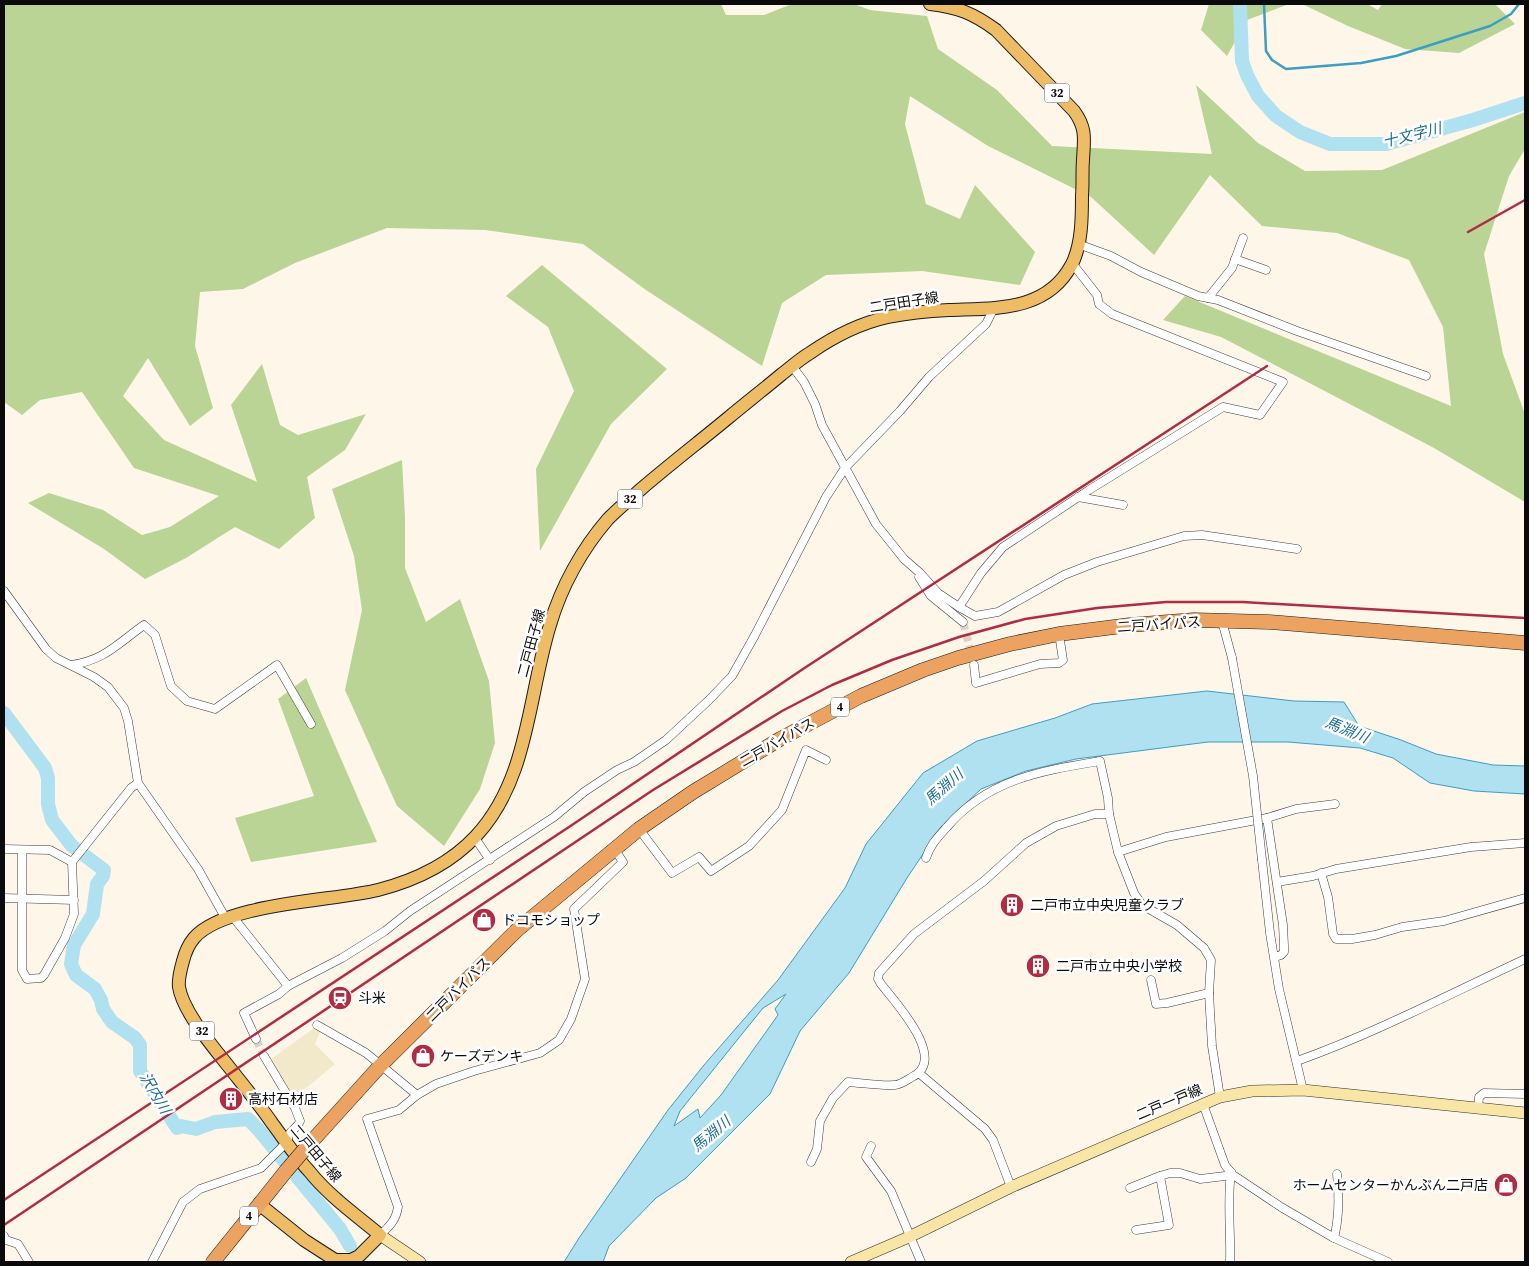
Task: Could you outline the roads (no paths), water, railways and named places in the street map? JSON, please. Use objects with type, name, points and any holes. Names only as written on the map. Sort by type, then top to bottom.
[{"type":"highway","name":"二戸バイパス","points":[[213,1262],[286,1171],[380,1066],[517,930],[639,829],[693,792],[772,743],[861,696],[923,670],[1010,644],[1059,634],[1130,625],[1184,621],[1269,622],[1525,643]]},
{"type":"main road","name":"二戸田子線","points":[[380,1235],[343,1205],[311,1175],[208,1040],[187,1007],[179,987],[181,966],[187,950],[194,938],[202,931],[230,918],[293,903],[374,891],[404,883],[432,870],[475,838],[492,816],[507,790],[523,742],[549,628],[558,602],[596,534],[611,516],[678,457],[792,366],[836,337],[886,317],[943,310],[994,308],[1029,302],[1044,295],[1059,282],[1072,263],[1078,244],[1085,139],[1081,121],[1074,111],[996,30],[983,20],[962,9],[930,4]]},
{"type":"main road","name":"二戸一戸線","points":[[851,1262],[909,1237],[1011,1187],[1220,1097],[1286,1089],[1525,1113]]},
{"type":"main road","points":[[260,1204],[304,1240],[335,1260],[350,1260],[359,1256],[380,1235],[420,1262]]},
{"type":"street","points":[[1208,298],[1232,268],[1243,238]]},
{"type":"street","points":[[1078,244],[1111,256],[1170,285],[1218,300],[1312,337],[1426,376]]},
{"type":"street","points":[[1235,259],[1266,270]]},
{"type":"street","points":[[959,607],[981,573],[1003,548],[1078,497],[1223,408],[1260,415],[1283,382],[1112,314],[1099,304],[1097,295],[1072,263]]},
{"type":"street","points":[[256,1039],[244,1013],[279,994],[288,986],[342,958],[370,940],[554,817],[584,792],[666,740],[732,676],[826,497],[845,468],[900,411],[929,377],[986,324],[994,308]]},
{"type":"street","points":[[792,366],[808,390],[822,425],[876,524],[912,567],[931,596],[963,622]]},
{"type":"street","points":[[1078,497],[1124,506]]},
{"type":"street","points":[[912,567],[938,593],[976,616],[998,612],[1064,575],[1096,562],[1184,536],[1202,535],[1297,549]]},
{"type":"street","points":[[4,591],[46,649],[56,658],[94,677],[108,687],[124,708],[128,721],[138,783],[230,918],[288,986]]},
{"type":"street","points":[[1222,621],[1232,658],[1253,776],[1270,933],[1280,989],[1303,1090]]},
{"type":"street","points":[[71,665],[87,663],[98,659],[144,625],[155,635],[171,686],[187,701],[215,709],[277,665],[310,724]]},
{"type":"street","points":[[974,665],[976,683],[1040,664],[1059,663],[1063,660],[1059,634]]},
{"type":"street","points":[[639,829],[672,873],[699,857],[711,871],[749,846],[782,810],[806,750],[826,760]]},
{"type":"street","points":[[926,858],[930,847],[954,818],[981,796],[1005,783],[1024,776],[1055,768],[1100,761],[1108,798],[1108,814],[1118,852],[1134,893],[1142,905],[1177,925],[1208,954],[1211,960],[1209,993],[1212,1046],[1220,1097]]},
{"type":"street","points":[[22,850],[22,970],[27,979],[40,978],[44,975],[65,938],[74,914],[72,861],[131,788],[138,783]]},
{"type":"street","points":[[1118,852],[1166,837],[1267,818],[1296,810],[1335,804]]},
{"type":"street","points":[[811,1162],[817,1149],[820,1121],[833,1098],[848,1082],[896,1085],[920,1074],[924,1067],[919,1037],[914,1026],[881,984],[878,979],[878,973],[914,934],[984,881],[1026,843],[1056,826],[1095,814],[1108,814]]},
{"type":"street","points":[[1267,818],[1284,946],[1284,952],[1275,957]]},
{"type":"street","points":[[475,838],[490,860]]},
{"type":"street","points":[[1277,882],[1322,873],[1336,868],[1471,847],[1525,843]]},
{"type":"street","points":[[4,849],[50,850],[72,861]]},
{"type":"street","points":[[380,1235],[392,1224],[397,1215],[398,1208],[367,1119],[399,1110],[417,1095],[436,1084],[474,1071],[540,1053],[559,1040],[571,1019],[585,979],[574,909],[623,862],[614,850]]},
{"type":"street","points":[[1322,873],[1333,934],[1336,939],[1352,939],[1402,927],[1444,921],[1525,898]]},
{"type":"street","points":[[4,898],[74,900]]},
{"type":"street","points":[[1297,1061],[1346,1042],[1525,959]]},
{"type":"street","points":[[1152,980],[1156,1004],[1209,993]]},
{"type":"street","points":[[317,1025],[366,1053],[417,1095]]},
{"type":"street","points":[[152,1262],[183,1202],[200,1189],[261,1168],[286,1143],[290,1133],[298,1126],[300,1121],[295,1108],[264,1056]]},
{"type":"street","points":[[920,1074],[985,1130],[993,1140],[1011,1187]]},
{"type":"street","points":[[1478,1109],[1479,1097],[1484,1093],[1525,1094]]},
{"type":"street","points":[[1203,1104],[1225,1165],[1242,1182],[1367,1258],[1388,1262]]},
{"type":"street","points":[[871,1146],[866,1157],[891,1191],[921,1262]]},
{"type":"street","points":[[1130,1188],[1170,1173],[1180,1173],[1200,1179],[1225,1176],[1231,1172]]},
{"type":"street","points":[[1230,1262],[1231,1172]]},
{"type":"street","points":[[1334,1238],[1336,1230],[1337,1174]]},
{"type":"street","points":[[1136,1230],[1169,1225],[1160,1176]]},
{"type":"street","points":[[4,1236],[6,1240],[18,1244],[29,1262]]},
{"type":"water","name":"馬淵川","points":[[1207,691],[1294,701],[1344,702],[1359,726],[1436,754],[1493,765],[1525,766],[1525,794],[1474,791],[1430,783],[1393,758],[1360,748],[1288,742],[1208,742],[1076,759],[1026,771],[981,789],[941,827],[907,878],[849,973],[800,1031],[770,1094],[686,1178],[656,1198],[609,1246],[603,1262],[564,1262],[668,1110],[704,1065],[778,980],[845,888],[866,844],[923,773],[977,741],[1055,718],[1092,704]],"holes":[[[786,994],[775,1009],[778,1015],[721,1095],[700,1118],[698,1109],[674,1126],[680,1111],[763,1008]]]},
{"type":"waterway","name":"十文字川","points":[[1240,4],[1242,61],[1258,96],[1276,116],[1300,132],[1330,144],[1386,144],[1473,120],[1525,103]]},
{"type":"waterway","points":[[1264,4],[1266,51],[1272,60],[1286,69],[1361,63],[1396,56],[1490,26],[1511,14],[1519,4]]},
{"type":"waterway","name":"沢内川","points":[[4,713],[45,768],[48,778],[48,804],[52,820],[72,846],[104,870],[103,876],[97,884],[93,914],[74,945],[71,964],[76,975],[95,989],[103,1009],[112,1022],[135,1038],[140,1045],[140,1071],[177,1128],[181,1126],[196,1129],[215,1122],[248,1119],[340,1229],[350,1246]]},
{"type":"tunnel","points":[[963,622],[972,656]]},
{"type":"tunnel","points":[[256,1039],[264,1056]]},
{"type":"railway","points":[[1468,232],[1525,200]]},
{"type":"railway","points":[[4,1200],[572,825],[803,669],[1267,366]]},
{"type":"railway","points":[[4,1225],[653,790],[782,711],[832,685],[892,660],[959,637],[1025,619],[1097,608],[1166,602],[1243,602],[1525,618]]},
{"type":"place","name":"二戸市立中央児童クラブ","points":[[1012,905]]},
{"type":"place","name":"ドコモショップ","points":[[484,920]]},
{"type":"place","name":"二戸市立中央小学校","points":[[1038,966]]},
{"type":"place","name":"斗米","points":[[340,998]]},
{"type":"place","name":"ケーズデンキ","points":[[423,1056]]},
{"type":"place","name":"高村石材店","points":[[231,1099]]},
{"type":"place","name":"ホームセンターかんぶん二戸店","points":[[1506,1185]]}]
